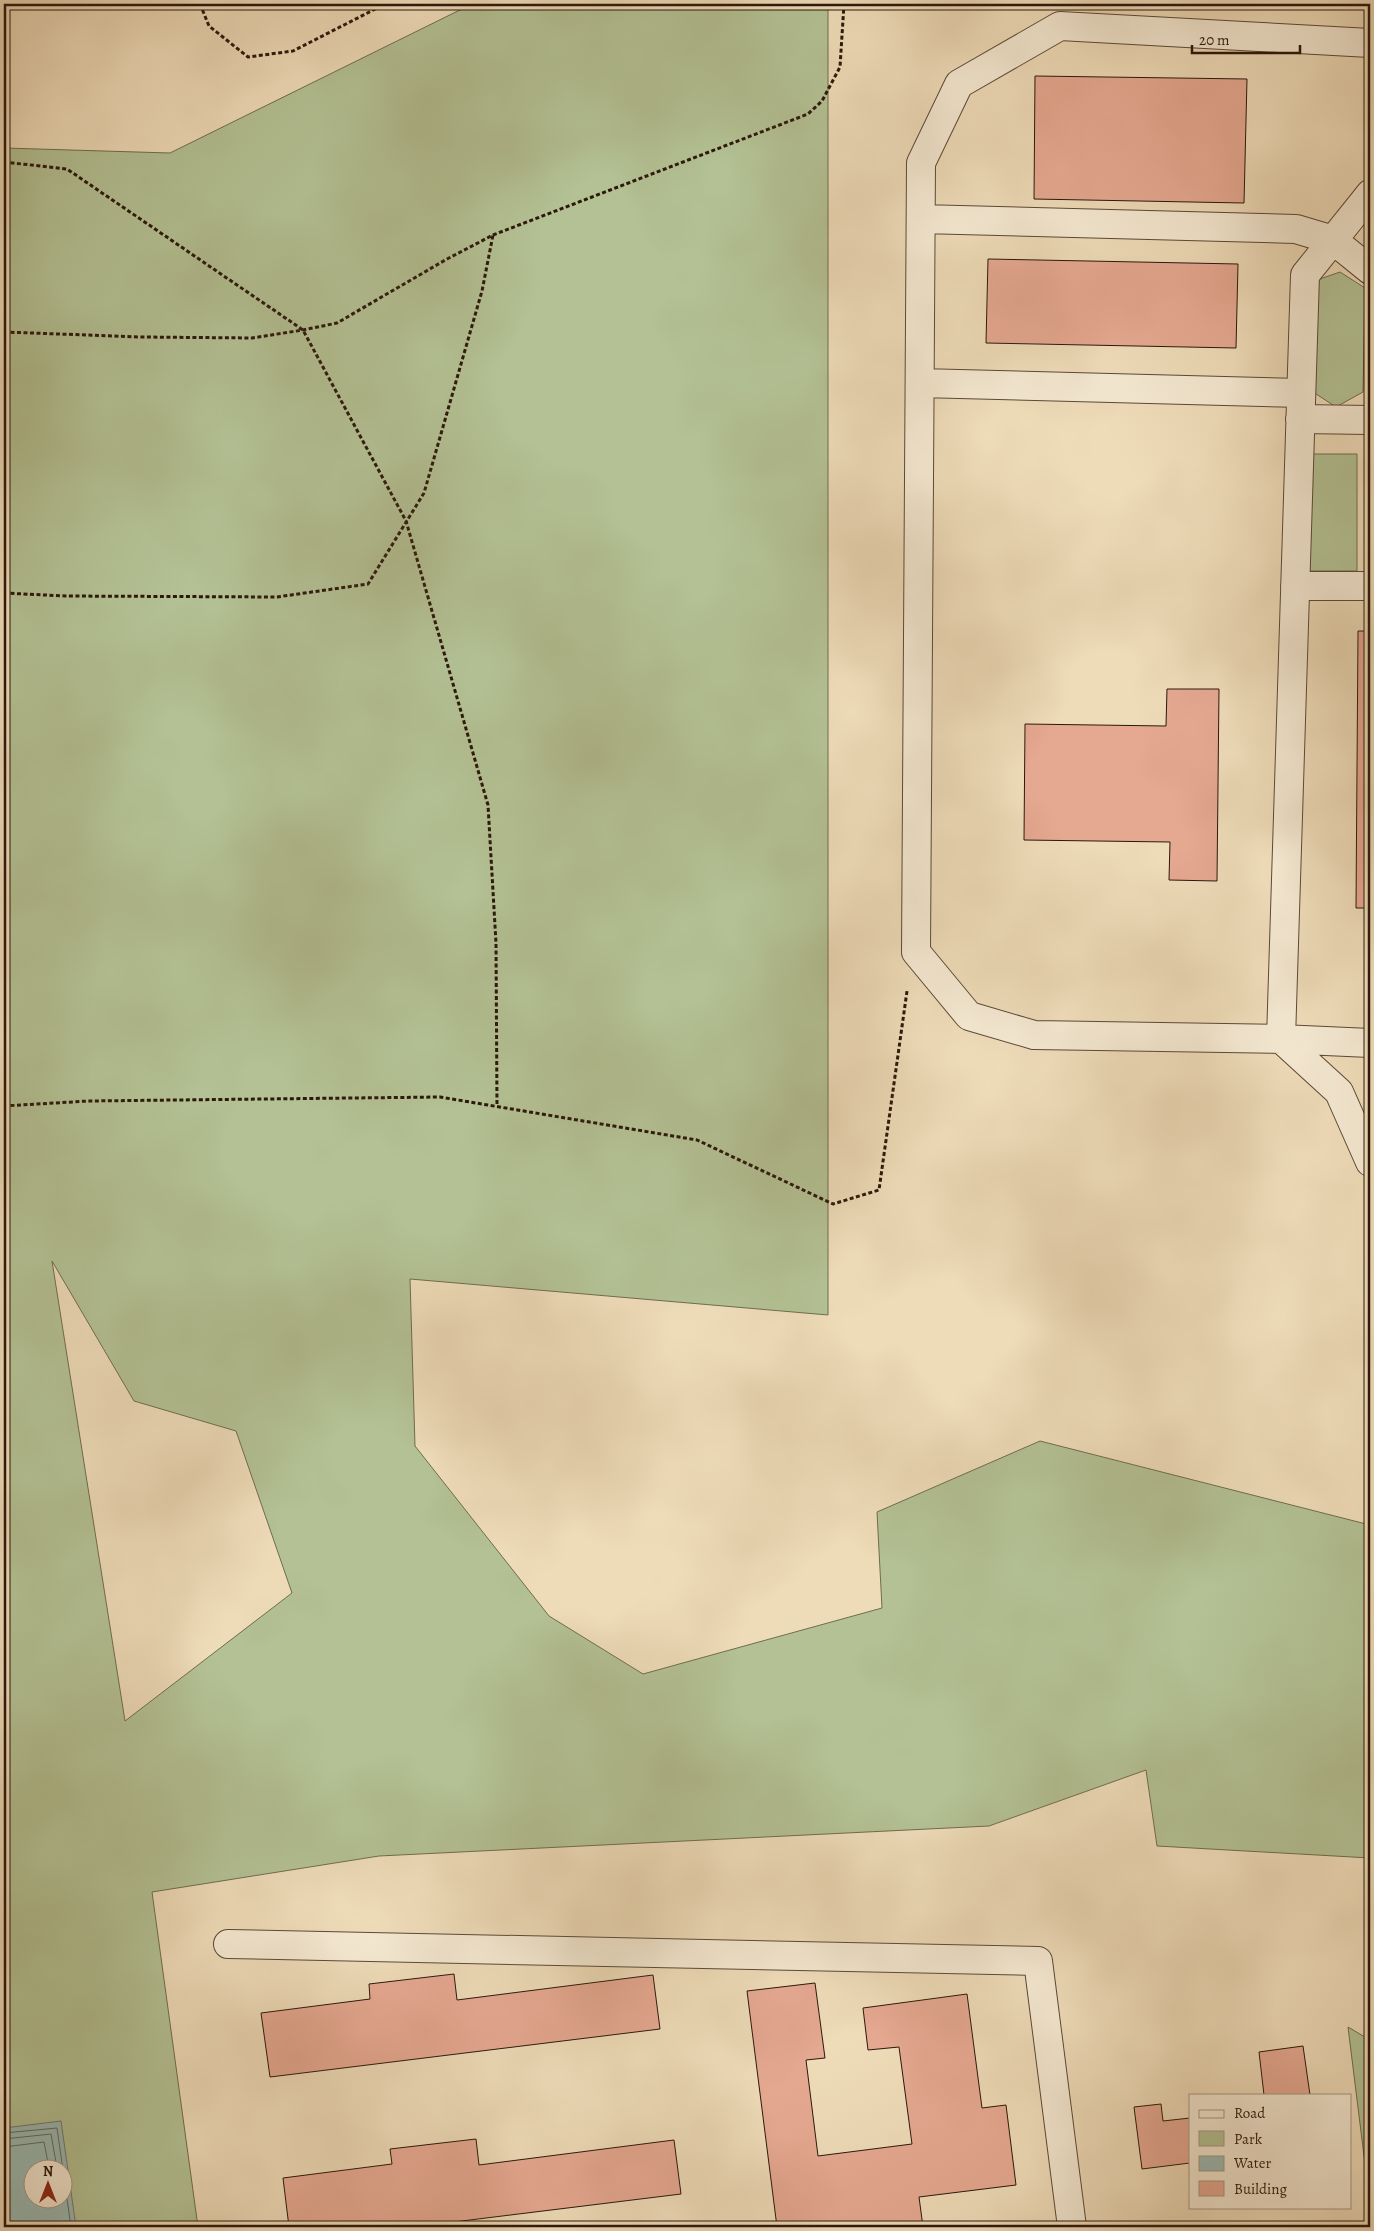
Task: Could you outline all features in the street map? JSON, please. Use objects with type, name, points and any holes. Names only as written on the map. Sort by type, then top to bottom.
[{"type":"lane","points":[[1370,42],[1060,26],[959,84],[921,163],[916,952],[969,1016],[1034,1035],[1282,1039],[1370,1043]]},
{"type":"lane","points":[[1370,194],[1305,274],[1282,1039],[1339,1092],[1370,1162]]},
{"type":"lane","points":[[921,219],[1296,230],[1333,240],[1370,270]]},
{"type":"lane","points":[[920,383],[1301,393]]},
{"type":"lane","points":[[1300,419],[1370,420]]},
{"type":"lane","points":[[1295,586],[1370,586]]},
{"type":"lane","points":[[228,1944],[1038,1961],[1072,2227]]},
{"type":"path","points":[[200,4],[209,26],[248,57],[293,51],[385,4]]},
{"type":"path","points":[[4,332],[141,337],[252,338],[337,323],[447,258],[493,235],[808,114],[822,101],[840,67],[844,4]]},
{"type":"path","points":[[4,162],[67,169],[303,330],[406,521],[488,804],[496,943],[496,1106]]},
{"type":"path","points":[[4,593],[66,596],[277,597],[368,584],[424,493],[482,291],[493,235]]},
{"type":"path","points":[[4,1106],[88,1101],[440,1096],[697,1140],[833,1204],[879,1190],[906,1000],[916,952]]},
{"type":"green space","points":[[472,4],[828,4],[828,1315],[410,1279],[415,1446],[549,1616],[643,1674],[882,1608],[877,1512],[1040,1441],[1370,1525],[1370,1858],[1157,1846],[1146,1770],[989,1826],[379,1856],[152,1892],[198,2227],[4,2227],[4,148],[170,153]],"holes":[[[52,1261],[134,1401],[236,1431],[292,1593],[125,1721]]]},
{"type":"green space","points":[[1340,272],[1365,288],[1363,392],[1336,407],[1310,390],[1317,280]]},
{"type":"green space","points":[[1309,454],[1357,454],[1357,571],[1309,571]]},
{"type":"green space","points":[[1348,2027],[1370,2040],[1370,2204]]},
{"type":"water","points":[[61,2121],[66,2158],[22,2158],[22,2208],[72,2208],[72,2199],[76,2227],[4,2227],[4,2128]]},
{"type":"building","points":[[1035,76],[1247,79],[1244,203],[1034,199]]},
{"type":"building","points":[[988,259],[1238,264],[1236,348],[986,343]]},
{"type":"building","points":[[1358,631],[1370,631],[1370,908],[1356,908]]},
{"type":"building","points":[[1167,689],[1219,689],[1217,881],[1169,880],[1170,842],[1024,840],[1025,724],[1166,726]]},
{"type":"building","points":[[454,1974],[457,2000],[653,1975],[660,2029],[270,2077],[261,2013],[370,1999],[369,1984]]},
{"type":"building","points":[[815,1983],[825,2058],[806,2060],[818,2156],[912,2144],[899,2047],[868,2050],[863,2008],[967,1994],[982,2108],[1006,2105],[1016,2185],[919,2197],[923,2227],[777,2227],[747,1991]]},
{"type":"building","points":[[1303,2046],[1310,2094],[1264,2094],[1259,2052]]},
{"type":"building","points":[[1161,2104],[1163,2121],[1189,2118],[1189,2163],[1142,2169],[1134,2107]]},
{"type":"building","points":[[476,2139],[479,2165],[674,2140],[681,2194],[413,2227],[289,2227],[283,2178],[392,2164],[390,2149]]}]
